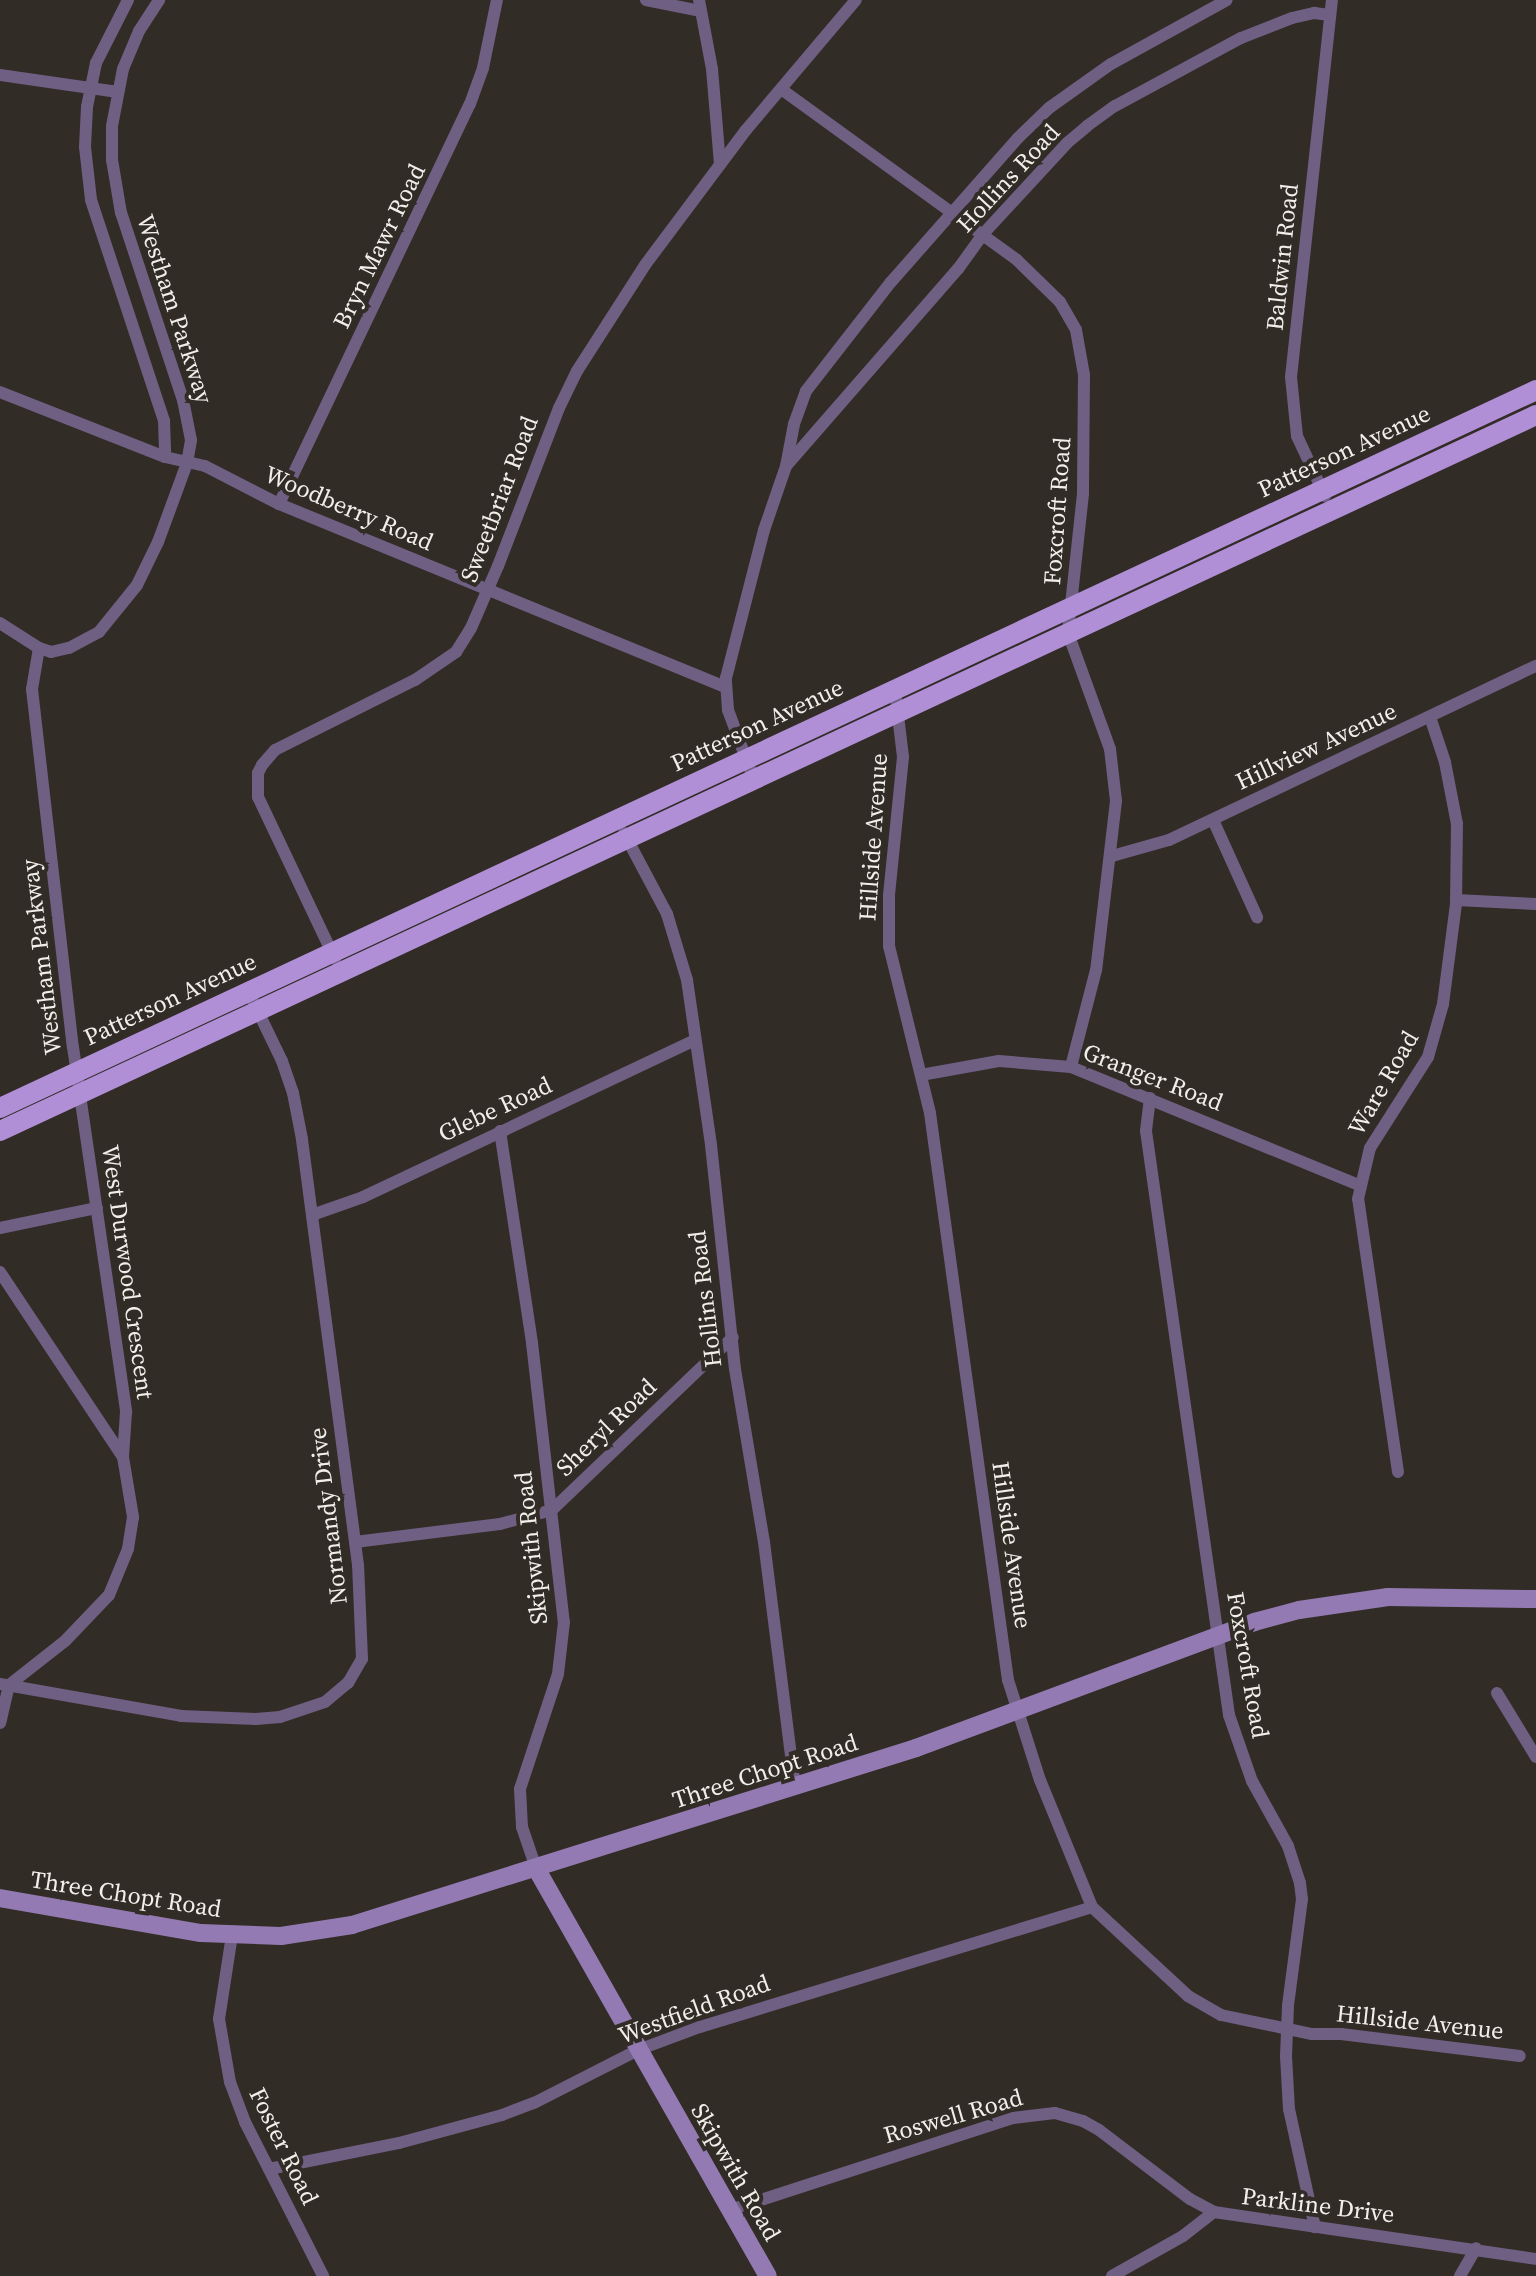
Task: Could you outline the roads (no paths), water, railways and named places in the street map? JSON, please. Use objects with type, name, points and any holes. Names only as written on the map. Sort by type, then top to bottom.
[{"type":"main road","name":"Patterson Avenue","points":[[0,1108],[1536,390]]},
{"type":"main road","name":"Patterson Avenue","points":[[0,1131],[1536,415]]},
{"type":"main road","name":"Three Chopt Road","points":[[0,1898],[173,1930],[232,1935],[281,1936],[352,1925],[795,1787],[1016,1712],[1217,1635],[1299,1610],[1373,1599],[1431,1595],[1536,1599]]},
{"type":"main road","name":"Skipwith Road","points":[[536,1868],[768,2276]]},
{"type":"street","name":"Westham Parkway","points":[[128,0],[102,44],[91,87],[85,147],[91,200],[164,421],[165,457]]},
{"type":"street","name":"Westham Parkway","points":[[82,1093],[32,689],[39,648],[51,652],[82,642],[99,632],[127,601],[158,542],[187,463],[191,440],[183,400],[129,243],[115,181],[112,126],[123,69],[139,31],[159,0]]},
{"type":"street","name":"Bryn Mawr Road","points":[[279,504],[470,104],[483,68],[497,0]]},
{"type":"street","points":[[646,0],[700,6],[712,69],[720,165]]},
{"type":"street","name":"Sweetbriar Road","points":[[341,972],[258,797],[258,773],[275,750],[439,666],[456,652],[471,628],[488,589],[559,408],[577,371],[645,265],[720,165],[856,0]]},
{"type":"street","name":"Hollins Road","points":[[754,780],[728,710],[725,687],[764,530],[786,466],[794,424],[812,383],[997,159],[1049,108],[1111,64],[1227,0]]},
{"type":"street","name":"Baldwin Road","points":[[1332,0],[1291,377],[1297,436],[1332,510]]},
{"type":"street","name":"Hollins Road","points":[[786,466],[948,280],[984,233],[1067,143],[1115,106],[1269,25],[1314,13],[1330,15]]},
{"type":"street","points":[[0,75],[118,92]]},
{"type":"street","name":"Foxcroft Road","points":[[781,89],[984,233],[1060,302],[1076,330],[1084,375],[1084,464],[1068,633],[1110,749],[1116,801],[1112,856],[1096,970],[1071,1067]]},
{"type":"street","name":"Woodberry Road","points":[[0,392],[165,457],[205,466],[279,504],[725,687]]},
{"type":"street","points":[[0,623],[39,648]]},
{"type":"street","name":"Hillview Avenue","points":[[1112,856],[1169,840],[1536,666]]},
{"type":"street","name":"Hillside Avenue","points":[[895,690],[903,757],[887,918],[894,979],[921,1075],[1008,1680],[1016,1712],[1092,1907],[1155,1968],[1200,2004],[1221,2015],[1287,2029],[1520,2056]]},
{"type":"street","name":"Ware Road","points":[[1398,1472],[1359,1215],[1359,1185],[1370,1148],[1419,1073],[1437,1031],[1456,900],[1457,824],[1453,795],[1430,717]]},
{"type":"street","name":"Hollins Road","points":[[617,819],[667,914],[682,953],[795,1787]]},
{"type":"street","points":[[1213,820],[1257,917]]},
{"type":"street","points":[[1456,900],[1536,904]]},
{"type":"street","name":"Normandy Drive","points":[[4,1685],[181,1716],[256,1719],[304,1710],[340,1691],[362,1659],[355,1542],[293,1093],[248,991]]},
{"type":"street","name":"Glebe Road","points":[[312,1215],[363,1197],[695,1040]]},
{"type":"street","name":"Granger Road","points":[[921,1075],[999,1061],[1071,1067],[1359,1185]]},
{"type":"street","name":"West Durwood Crescent","points":[[4,1685],[99,1609],[115,1585],[128,1549],[133,1517],[123,1457],[126,1412],[82,1093]]},
{"type":"street","name":"Foxcroft Road","points":[[1150,1098],[1146,1131],[1217,1635],[1238,1748],[1288,1846],[1300,1883],[1302,1899],[1287,2029],[1289,2109],[1315,2227]]},
{"type":"street","name":"Skipwith Road","points":[[500,1131],[509,1176],[564,1622],[562,1649],[550,1700],[520,1789],[522,1827],[536,1868]]},
{"type":"street","points":[[0,1228],[97,1208]]},
{"type":"street","name":"West Durwood Crescent","points":[[0,1272],[123,1457]]},
{"type":"street","name":"Sheryl Road","points":[[355,1542],[500,1524],[552,1510],[733,1337]]},
{"type":"street","points":[[0,1723],[4,1685]]},
{"type":"street","points":[[1497,1693],[1536,1757]]},
{"type":"street","name":"Westfield Road","points":[[269,2169],[399,2143],[502,2115],[569,2086],[638,2050],[788,1999],[1092,1907]]},
{"type":"street","name":"Foster Road","points":[[232,1935],[221,1997],[220,2040],[239,2108],[323,2276]]},
{"type":"street","name":"Roswell Road","points":[[730,2210],[1013,2118],[1055,2113],[1083,2121],[1099,2130],[1190,2199],[1214,2212]]},
{"type":"street","name":"Parkline Drive","points":[[1112,2276],[1192,2230],[1214,2212],[1536,2259]]},
{"type":"street","points":[[1460,2276],[1476,2248]]}]
